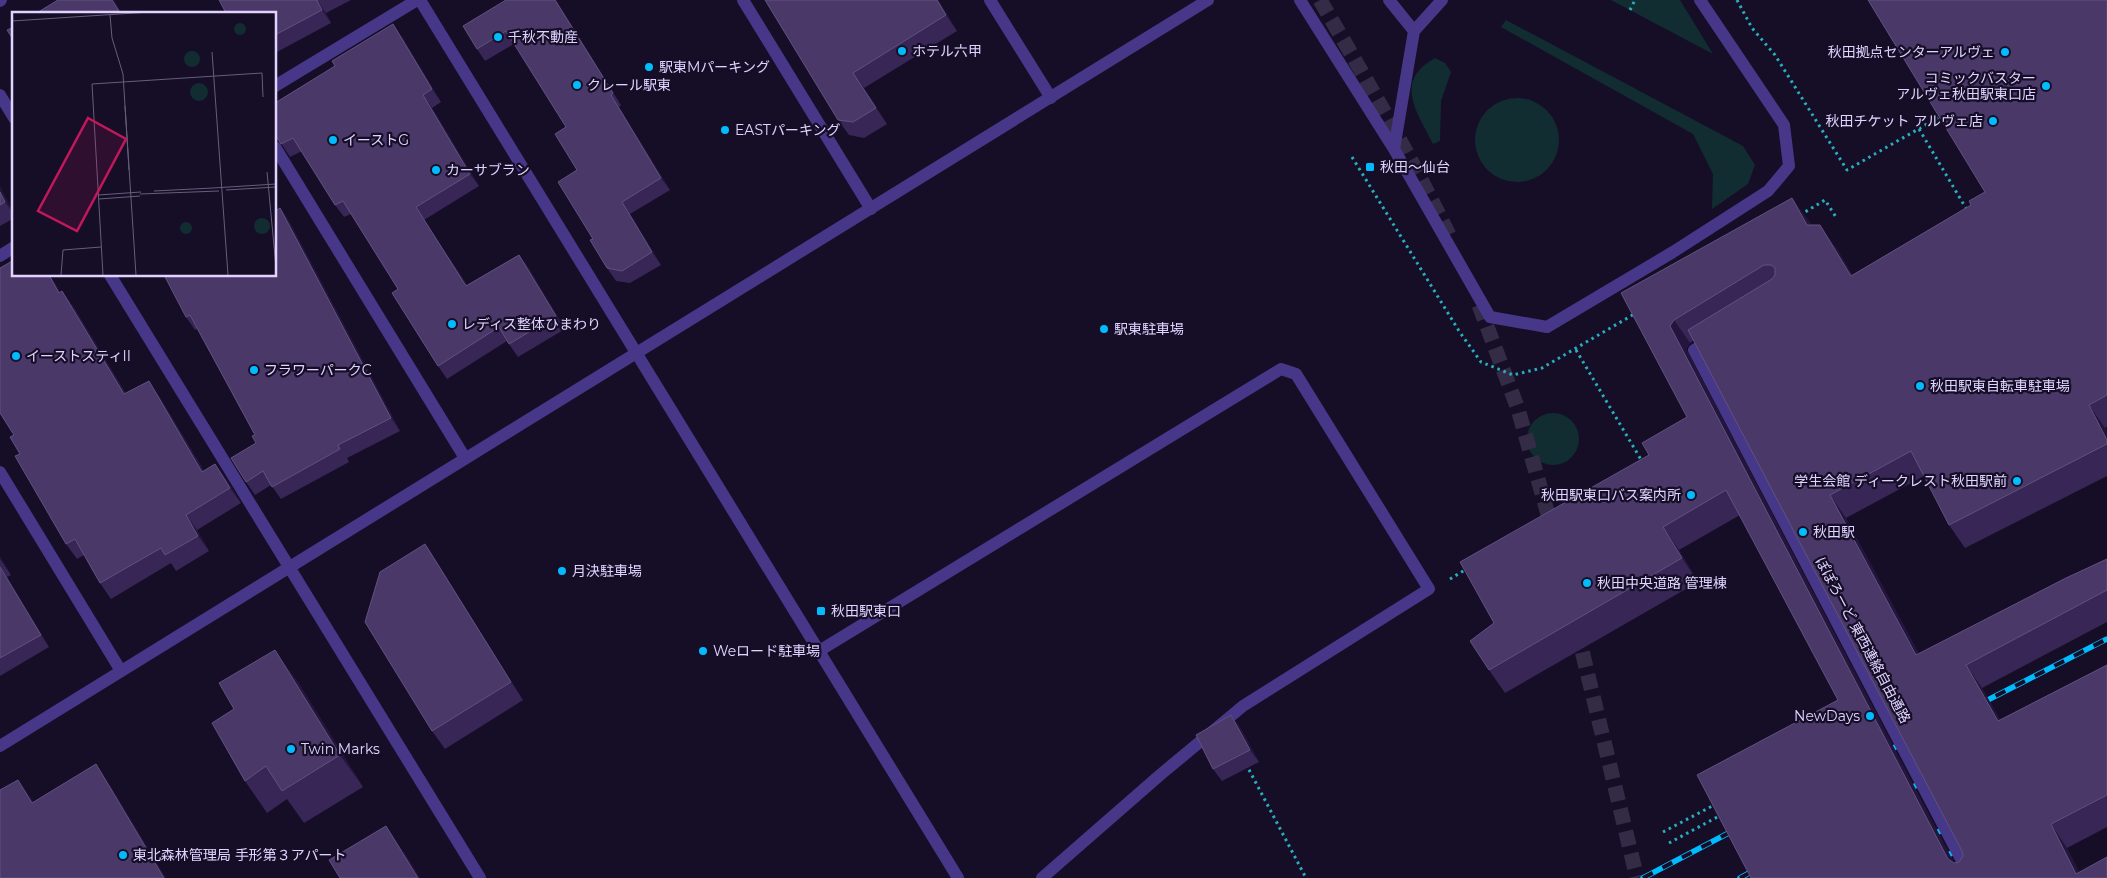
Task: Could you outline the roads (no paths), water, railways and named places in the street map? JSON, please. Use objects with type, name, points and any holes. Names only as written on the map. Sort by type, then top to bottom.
[{"type":"street","points":[[276,85],[418,0],[637,353],[958,878]]},
{"type":"street","points":[[743,0],[871,209]]},
{"type":"street","points":[[990,0],[1051,98]]},
{"type":"street","points":[[0,746],[1208,0]]},
{"type":"street","points":[[1300,0],[1394,149],[1490,317],[1547,326],[1673,252],[1768,191],[1789,166],[1784,125],[1700,0]]},
{"type":"street","points":[[1389,0],[1414,31]]},
{"type":"street","points":[[1394,149],[1414,31],[1442,0]]},
{"type":"street","points":[[0,95],[12,115]]},
{"type":"street","points":[[276,149],[465,458]]},
{"type":"street","points":[[0,256],[12,248]]},
{"type":"street","points":[[111,276],[480,878]]},
{"type":"street","name":"ぽぽろーど 東西連絡自由通路","points":[[1726,330],[1694,350],[1971,878]]},
{"type":"street","points":[[820,651],[1280,369],[1296,374],[1430,589],[1243,706],[1160,775],[1042,878]]},
{"type":"street","points":[[0,472],[122,671]]},
{"type":"tunnel","points":[[1320,0],[1403,146],[1449,235]]},
{"type":"tunnel","points":[[1479,305],[1518,409],[1553,532]]},
{"type":"tunnel","points":[[1577,630],[1637,878]]},
{"type":"railway","points":[[1976,706],[2107,639]]},
{"type":"railway","points":[[1882,754],[1918,735]]},
{"type":"railway","points":[[1901,793],[1937,775]]},
{"type":"railway","points":[[1926,838],[1962,820]]},
{"type":"railway","points":[[1643,878],[1740,827]]},
{"type":"railway","points":[[1938,860],[1974,842]]},
{"type":"railway","points":[[1740,878],[1762,866]]},
{"type":"place","name":"千秋不動産","points":[[498,37]]},
{"type":"place","name":"ホテル六甲","points":[[902,51]]},
{"type":"place","name":"秋田拠点センターアルヴェ","points":[[2005,52]]},
{"type":"place","name":"駅東Mパーキング","points":[[649,67]]},
{"type":"place","name":"クレール駅東","points":[[577,85]]},
{"type":"place","name":"コミックバスター アルヴェ秋田駅東口店","points":[[2046,86]]},
{"type":"place","name":"秋田チケット アルヴェ店","points":[[1993,121]]},
{"type":"place","name":"EASTパーキング","points":[[725,130]]},
{"type":"place","name":"イーストG","points":[[333,140]]},
{"type":"place","name":"秋田〜仙台","points":[[1370,167]]},
{"type":"place","name":"カーサブラン","points":[[436,170]]},
{"type":"place","name":"レディス整体ひまわり","points":[[452,324]]},
{"type":"place","name":"駅東駐車場","points":[[1104,329]]},
{"type":"place","name":"イーストスティII","points":[[16,356]]},
{"type":"place","name":"フラワーパークC","points":[[254,370]]},
{"type":"place","name":"秋田駅東自転車駐車場","points":[[1920,386]]},
{"type":"place","name":"学生会館 ディークレスト秋田駅前","points":[[2017,481]]},
{"type":"place","name":"秋田駅東口バス案内所","points":[[1691,495]]},
{"type":"place","name":"秋田駅","points":[[1803,532]]},
{"type":"place","name":"月決駐車場","points":[[562,571]]},
{"type":"place","name":"秋田中央道路 管理棟","points":[[1587,583]]},
{"type":"place","name":"秋田駅東口","points":[[821,611]]},
{"type":"place","name":"Weロード駐車場","points":[[703,651]]},
{"type":"place","name":"NewDays","points":[[1870,716]]},
{"type":"place","name":"Twin Marks","points":[[291,749]]},
{"type":"place","name":"東北森林管理局 手形第３アパート","points":[[123,855]]}]
